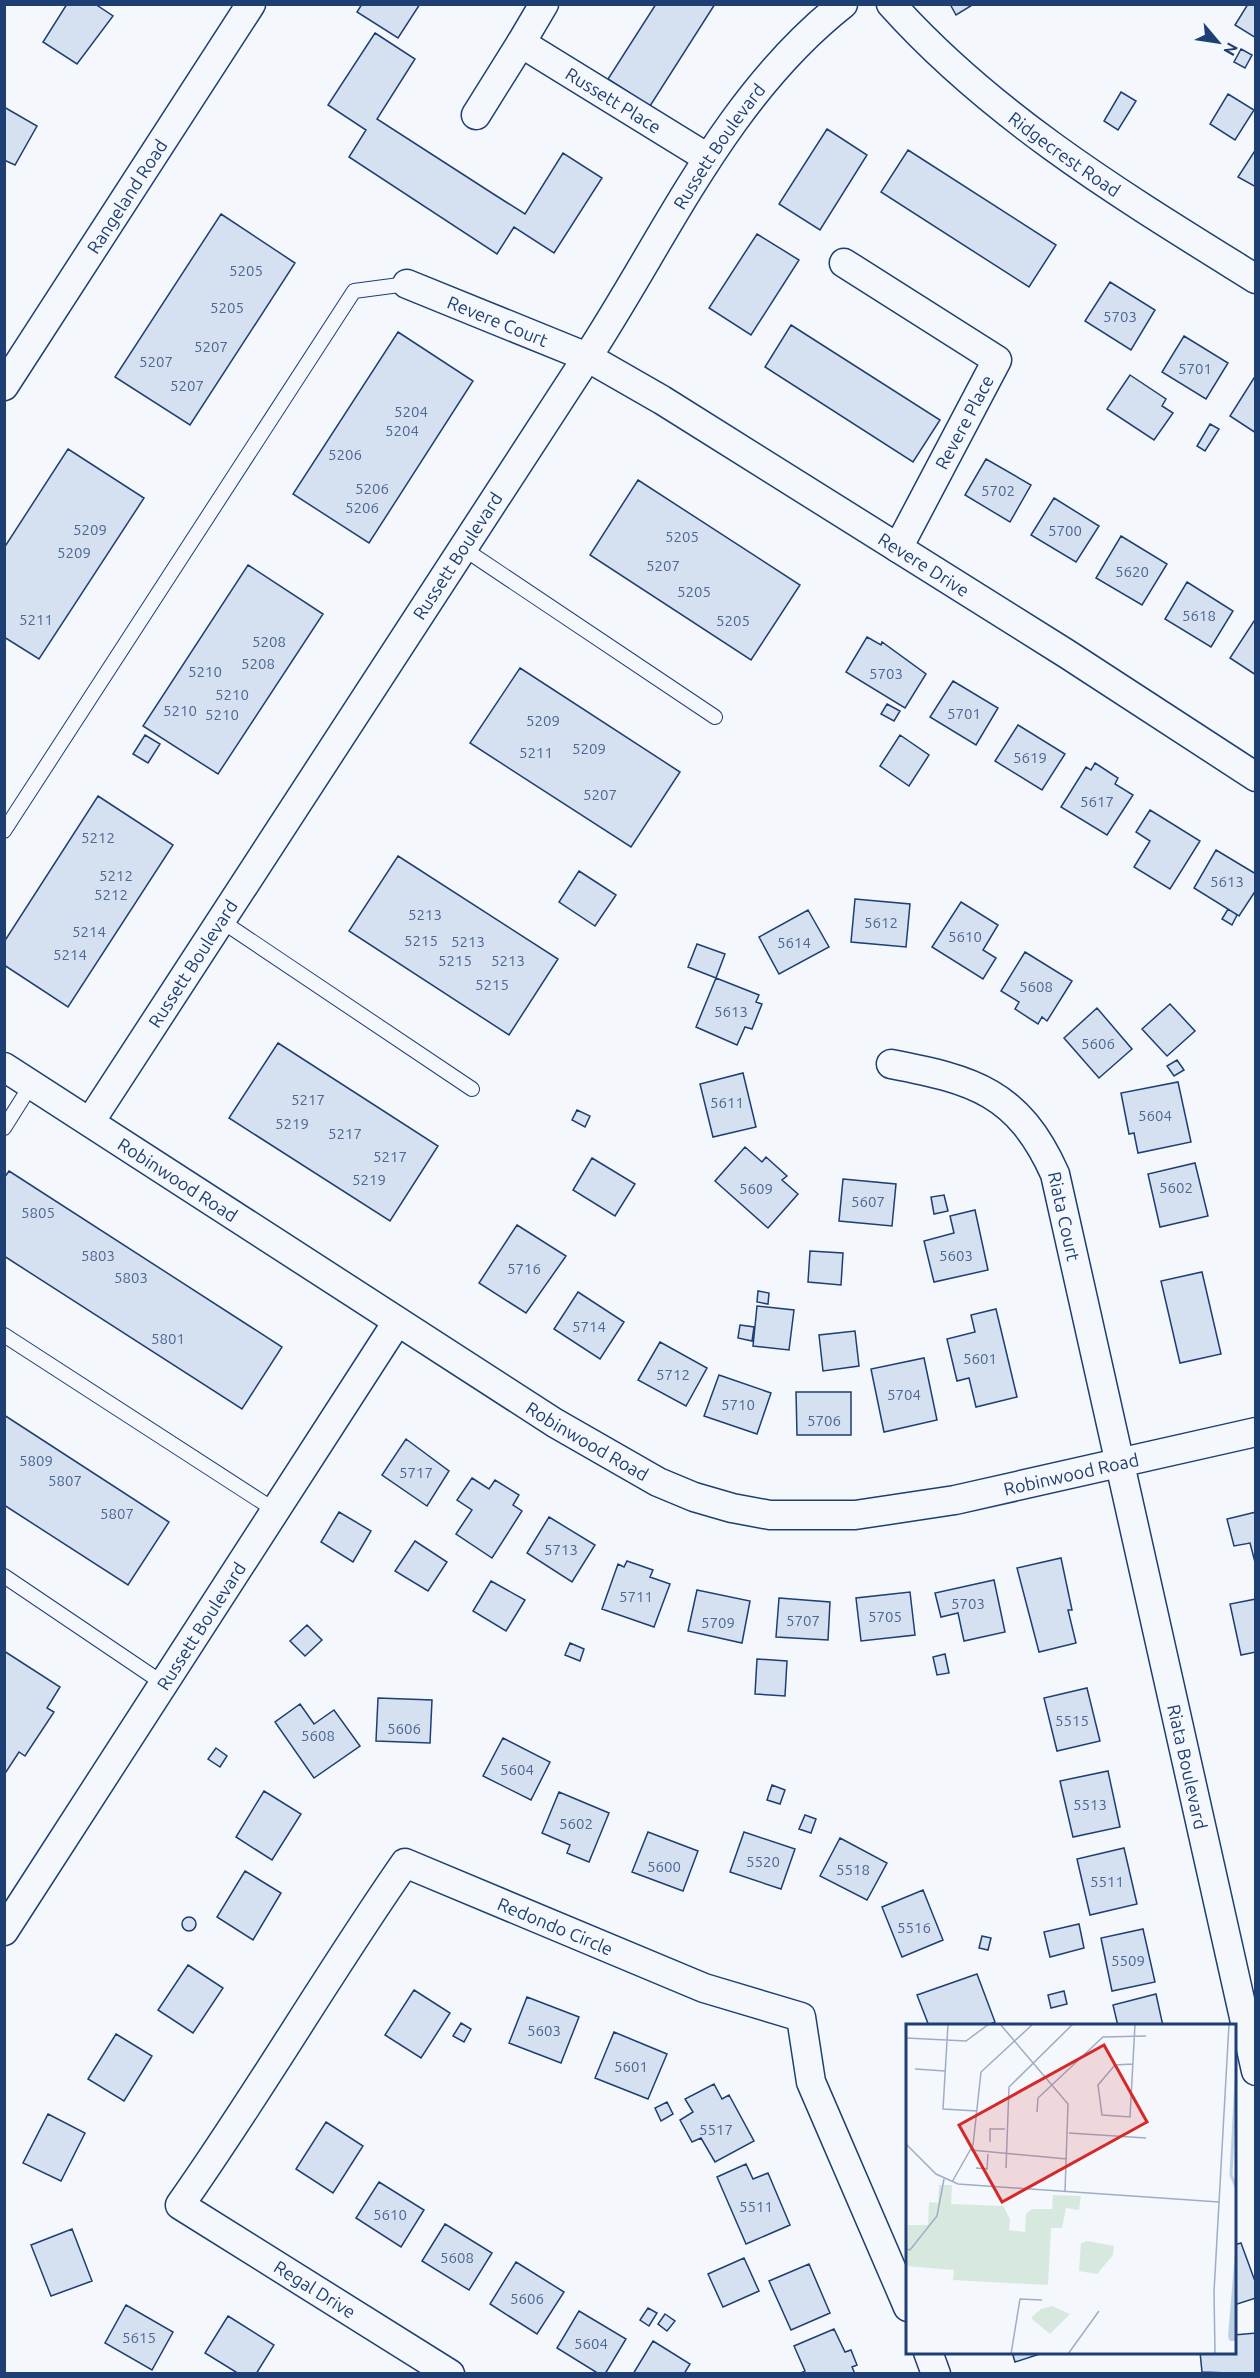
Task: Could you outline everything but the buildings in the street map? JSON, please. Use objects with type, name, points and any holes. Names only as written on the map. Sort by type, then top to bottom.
[{"type":"street","name":"Rangeland Road","points":[[4,386],[251,4]]},
{"type":"street","points":[[476,115],[544,4]]},
{"type":"street","name":"Russett Boulevard","points":[[90,1122],[461,547],[587,357],[706,157],[782,59],[843,4]]},
{"type":"street","name":"Ridgecrest Road","points":[[891,4],[947,61],[1012,117],[1113,191],[1256,279]]},
{"type":"street","name":"Russett Place","points":[[521,43],[706,157]]},
{"type":"street","name":"Revere Place","points":[[844,264],[997,360],[898,548]]},
{"type":"street","name":"Revere Court","points":[[407,284],[587,357]]},
{"type":"street","name":"Revere Drive","points":[[587,357],[662,400],[898,548],[1256,777]]},
{"type":"street","name":"Riata Court","points":[[891,1065],[949,1075],[980,1088],[1012,1108],[1032,1130],[1045,1151],[1062,1198],[1121,1463]]},
{"type":"street","name":"Robinwood Road","points":[[4,1067],[555,1423],[658,1482],[732,1508],[780,1515],[855,1515],[955,1500],[1256,1432]]},
{"type":"street","name":"Russett Boulevard","points":[[7,1921],[164,1684],[398,1322]]},
{"type":"street","name":"Riata Boulevard","points":[[1121,1463],[1256,2071]]},
{"type":"street","name":"Redondo Circle","points":[[180,2205],[234,2129],[361,1926],[405,1863],[704,1988],[801,2017],[811,2082],[906,2302]]},
{"type":"street","name":"Regal Drive","points":[[180,2205],[450,2373]]},
{"type":"street","points":[[929,2354],[936,2373]]},
{"type":"lane","points":[[4,831],[354,291],[407,284]]},
{"type":"lane","points":[[461,547],[715,717]]},
{"type":"lane","points":[[220,920],[472,1089]]},
{"type":"lane","points":[[4,1128],[32,1085]]},
{"type":"lane","points":[[4,1335],[276,1511]]},
{"type":"lane","points":[[4,1576],[164,1684]]}]
